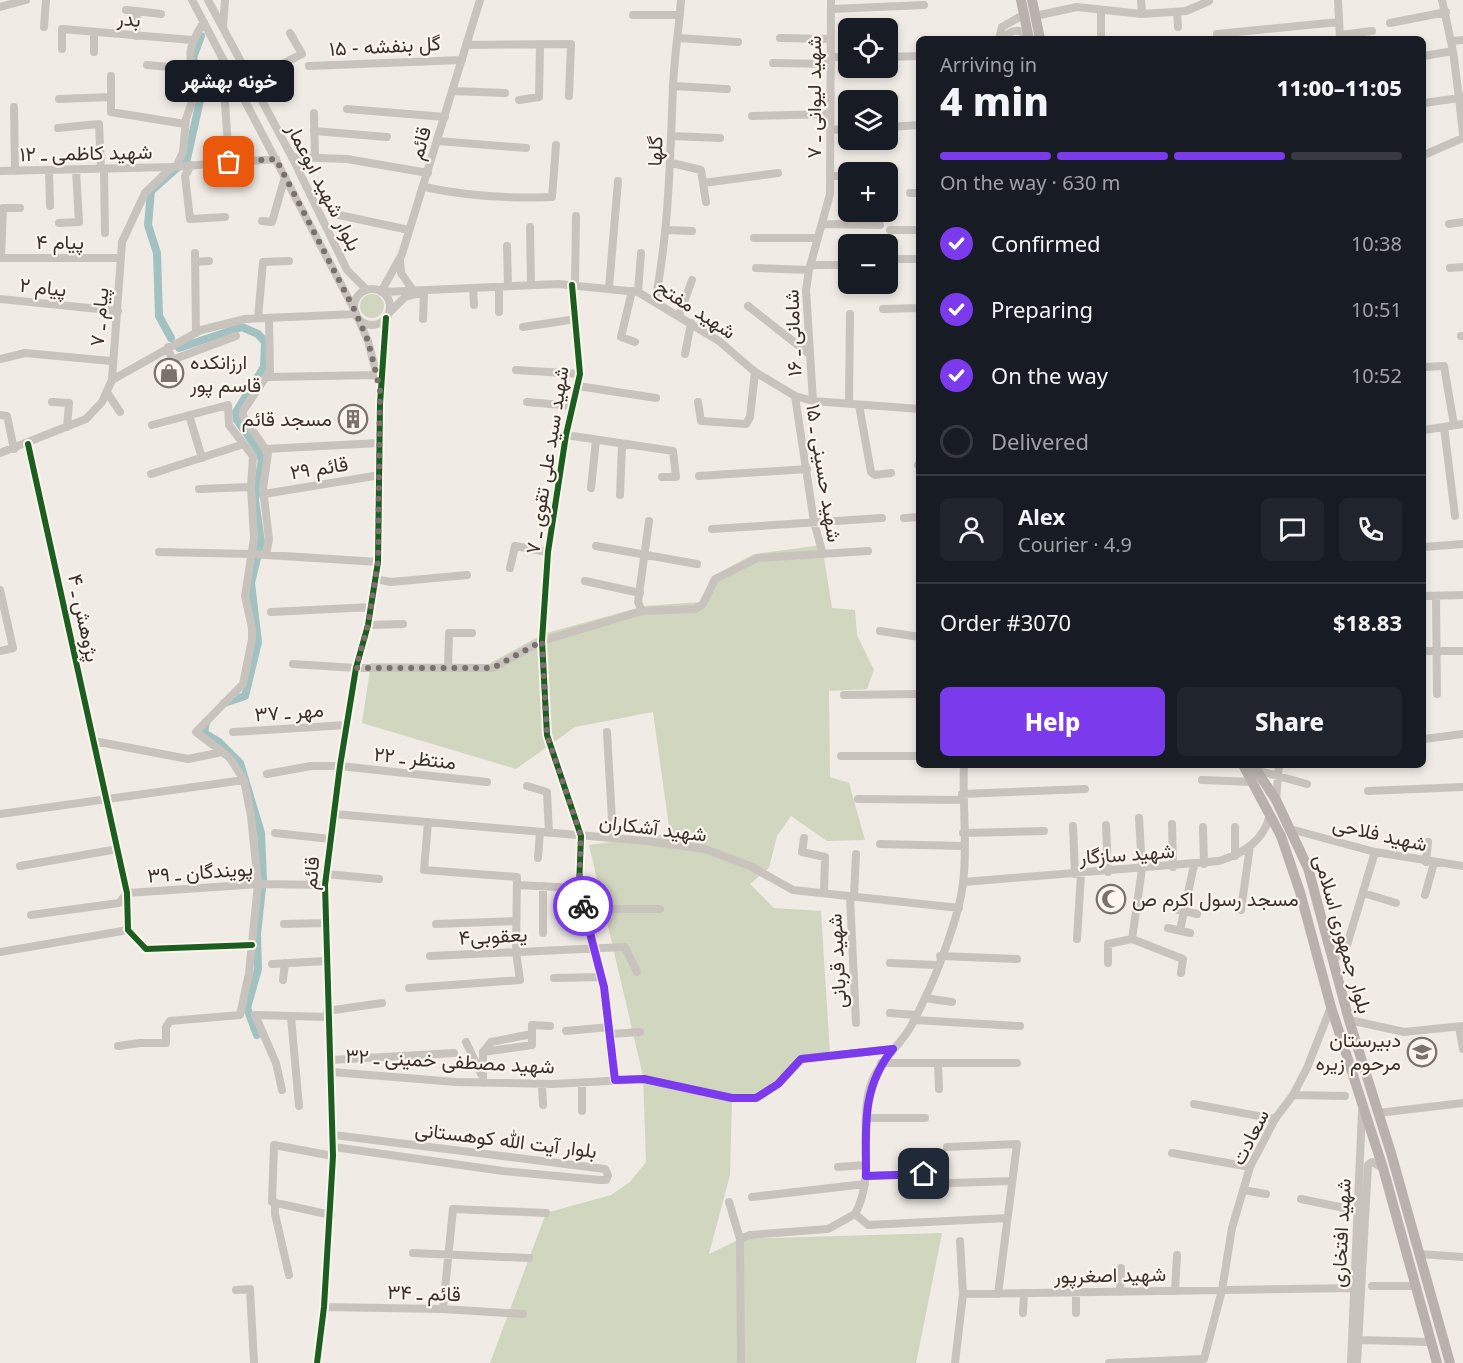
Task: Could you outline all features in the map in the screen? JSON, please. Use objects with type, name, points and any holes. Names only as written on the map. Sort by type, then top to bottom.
[{"type":"main road","points":[[1021,0],[1028,36]]},
{"type":"main road","points":[[1032,0],[1039,36]]},
{"type":"main road","name":"بلوار جمهوری اسلامی","points":[[1245,768],[1270,814],[1286,832],[1308,868],[1349,1020],[1359,1045],[1450,1363]]},
{"type":"main road","name":"بلوار جمهوری اسلامی","points":[[1255,768],[1276,800],[1286,832],[1293,872],[1331,1007],[1383,1168],[1437,1363]]},
{"type":"main road","points":[[1293,872],[1303,873],[1308,868]]},
{"type":"main road","points":[[1300,892],[1304,886],[1315,889]]},
{"type":"main road","points":[[1346,1050],[1354,1052],[1359,1045]]},
{"type":"main road","points":[[1353,1074],[1359,1067],[1366,1072]]},
{"type":"street","points":[[0,7],[26,0]]},
{"type":"street","points":[[44,27],[46,0]]},
{"type":"street","name":"بلوار شهید ابوعمار","points":[[192,0],[356,314],[368,341],[380,389]]},
{"type":"street","name":"بلوار شهید ابوعمار","points":[[208,0],[292,157],[349,272],[367,290]]},
{"type":"street","points":[[223,28],[225,0]]},
{"type":"street","name":"قائم","points":[[382,292],[402,254],[480,0]]},
{"type":"street","name":"گلها","points":[[655,302],[667,230],[672,163],[673,86],[681,0]]},
{"type":"street","points":[[1141,0],[1142,14]]},
{"type":"street","points":[[1338,0],[1340,36]]},
{"type":"street","points":[[1426,154],[1463,136],[1461,97],[1442,0]]},
{"type":"street","points":[[1035,16],[1077,7],[1142,14],[1177,12],[1186,11],[1209,1]]},
{"type":"street","points":[[831,4],[924,5]]},
{"type":"street","name":"شهید لیوانی ـ ۷","points":[[830,194],[831,4]]},
{"type":"street","points":[[126,10],[161,14]]},
{"type":"street","points":[[1101,10],[1101,36]]},
{"type":"street","points":[[136,36],[137,11]]},
{"type":"street","points":[[1177,12],[1178,27]]},
{"type":"street","points":[[1390,23],[1446,12]]},
{"type":"street","points":[[633,15],[680,15]]},
{"type":"street","points":[[1001,36],[1002,27],[1023,15]]},
{"type":"street","points":[[174,167],[183,152],[185,124],[198,85],[189,60],[192,40],[204,22]]},
{"type":"street","points":[[1217,34],[1340,22]]},
{"type":"street","name":"بدر","points":[[62,49],[62,29],[192,40]]},
{"type":"street","points":[[1007,36],[1016,31],[1022,31],[1026,36]]},
{"type":"street","points":[[94,32],[94,52]]},
{"type":"street","points":[[1346,36],[1372,32]]},
{"type":"street","points":[[250,80],[303,54],[290,33]]},
{"type":"street","points":[[678,38],[738,42]]},
{"type":"street","points":[[780,38],[831,39]]},
{"type":"street","points":[[1451,41],[1463,40]]},
{"type":"street","points":[[466,45],[572,44],[569,96]]},
{"type":"street","points":[[519,100],[540,97],[540,46]]},
{"type":"street","points":[[1426,56],[1453,51]]},
{"type":"street","points":[[898,57],[916,56]]},
{"type":"street","points":[[222,57],[229,162]]},
{"type":"street","points":[[773,63],[838,59]]},
{"type":"street","name":"گل بنفشه - ۱۵","points":[[309,66],[462,60]]},
{"type":"street","points":[[147,65],[192,69]]},
{"type":"street","points":[[111,76],[111,111],[185,124]]},
{"type":"street","points":[[673,86],[727,89]]},
{"type":"street","points":[[453,91],[505,93]]},
{"type":"street","points":[[59,99],[111,97]]},
{"type":"street","points":[[1426,103],[1461,97]]},
{"type":"street","points":[[14,107],[15,171]]},
{"type":"street","points":[[347,109],[445,117]]},
{"type":"street","points":[[314,113],[315,158]]},
{"type":"street","points":[[752,116],[830,114]]},
{"type":"street","points":[[58,128],[99,124],[105,233]]},
{"type":"street","points":[[898,127],[916,126]]},
{"type":"street","points":[[830,130],[838,130]]},
{"type":"street","points":[[314,131],[387,137]]},
{"type":"street","points":[[673,136],[720,138]]},
{"type":"street","points":[[438,141],[526,148]]},
{"type":"street","points":[[424,187],[507,199],[552,197],[556,146]]},
{"type":"street","points":[[292,157],[385,164],[428,173]]},
{"type":"street","name":"شهید کاظمی ـ ۱۲","points":[[0,171],[174,167],[276,159]]},
{"type":"street","points":[[672,163],[701,170],[706,202]]},
{"type":"street","points":[[189,166],[185,176],[190,219],[225,217]]},
{"type":"street","name":"پیام ـ ۷","points":[[108,394],[112,380],[111,361],[118,311],[122,242],[145,193],[174,167]]},
{"type":"street","points":[[49,170],[50,206]]},
{"type":"street","points":[[59,223],[79,222],[76,170]]},
{"type":"street","points":[[703,183],[778,173]]},
{"type":"street","points":[[830,176],[838,176]]},
{"type":"street","points":[[262,221],[272,222],[285,177]]},
{"type":"street","points":[[609,288],[618,181]]},
{"type":"street","points":[[910,193],[916,193]]},
{"type":"street","name":"شامانی ـ ۱۶","points":[[813,401],[808,353],[806,290],[809,267],[830,194]]},
{"type":"street","points":[[0,258],[3,208],[20,208]]},
{"type":"street","points":[[339,215],[409,230]]},
{"type":"street","name":"شهید سید علی تقوی ـ ۷","points":[[576,216],[573,285],[580,374],[566,435],[548,552],[542,641],[547,735],[581,836]]},
{"type":"street","points":[[1449,224],[1463,222]]},
{"type":"street","points":[[822,224],[880,225]]},
{"type":"street","points":[[530,227],[531,285]]},
{"type":"street","points":[[667,230],[692,231]]},
{"type":"street","points":[[890,230],[916,230]]},
{"type":"street","points":[[754,237],[818,238]]},
{"type":"street","points":[[499,312],[504,287],[507,246]]},
{"type":"street","points":[[635,342],[621,337],[635,291],[641,253]]},
{"type":"street","points":[[402,254],[401,273],[412,289]]},
{"type":"street","name":"پیام ۴","points":[[0,258],[120,258]]},
{"type":"street","points":[[196,333],[195,258],[209,261]]},
{"type":"street","points":[[898,259],[916,259]]},
{"type":"street","points":[[258,318],[263,262],[289,261]]},
{"type":"street","points":[[756,268],[838,266]]},
{"type":"street","points":[[1450,268],[1463,267]]},
{"type":"street","points":[[338,282],[346,280],[349,272]]},
{"type":"street","points":[[679,316],[692,280]]},
{"type":"street","name":"شهید مفتح","points":[[441,290],[573,285],[635,291],[719,341],[754,372],[795,396],[813,401],[916,408]]},
{"type":"street","points":[[473,288],[474,305]]},
{"type":"street","points":[[356,314],[358,296],[367,290],[382,292],[412,289],[441,290]]},
{"type":"street","points":[[112,380],[196,333],[245,319],[356,314],[371,324],[387,315],[405,297],[441,290]]},
{"type":"street","points":[[380,389],[389,302],[382,292]]},
{"type":"street","points":[[423,319],[424,292]]},
{"type":"street","name":"پیام ۲","points":[[0,299],[118,311]]},
{"type":"street","points":[[748,306],[808,353]]},
{"type":"street","points":[[883,309],[916,308]]},
{"type":"street","points":[[849,404],[850,314]]},
{"type":"street","points":[[266,555],[269,539],[264,494],[268,453],[243,416],[243,411],[268,377],[272,356],[269,318]]},
{"type":"street","points":[[523,327],[576,319]]},
{"type":"street","points":[[685,354],[691,323]]},
{"type":"street","points":[[168,347],[172,360],[236,336]]},
{"type":"street","points":[[0,359],[25,353],[111,361]]},
{"type":"street","points":[[1426,367],[1444,366],[1458,425],[1426,430]]},
{"type":"street","points":[[516,370],[580,374]]},
{"type":"street","points":[[698,402],[701,421],[746,424],[750,417],[754,372]]},
{"type":"street","points":[[268,377],[376,375]]},
{"type":"street","points":[[578,386],[656,398]]},
{"type":"street","name":"قائم","points":[[317,1363],[324,1307],[334,1147],[326,961],[326,885],[340,766],[356,668],[368,625],[378,562],[380,389]]},
{"type":"street","points":[[0,453],[28,444],[86,418],[108,394],[120,412]]},
{"type":"street","name":"شهید حسینی ـ ۱۵","points":[[642,611],[695,609],[703,604],[716,579],[758,558],[820,554],[822,551],[814,522],[795,396]]},
{"type":"street","points":[[52,402],[69,403],[67,427]]},
{"type":"street","points":[[527,402],[573,405]]},
{"type":"street","points":[[118,1046],[166,1043],[166,1027],[170,1021],[240,1015],[252,945],[258,884],[244,780],[231,758],[196,732],[243,684],[252,639],[245,596],[255,520],[250,487],[253,456],[229,425],[228,405],[152,425]]},
{"type":"street","points":[[859,405],[871,472],[875,475],[891,473]]},
{"type":"street","points":[[0,415],[7,416],[14,448]]},
{"type":"street","points":[[189,415],[202,458]]},
{"type":"street","points":[[1444,427],[1455,516]]},
{"type":"street","points":[[566,435],[674,452],[676,477],[662,477]]},
{"type":"street","points":[[591,488],[596,440]]},
{"type":"street","points":[[265,449],[380,443]]},
{"type":"street","name":"پژوهش ـ ۴","points":[[28,444],[118,849],[127,893],[129,930]]},
{"type":"street","points":[[151,474],[244,444]]},
{"type":"street","points":[[620,495],[622,445]]},
{"type":"street","points":[[699,476],[807,469]]},
{"type":"street","name":"قائم ۲۹","points":[[264,494],[380,475]]},
{"type":"street","points":[[199,489],[250,487]]},
{"type":"street","points":[[904,518],[916,517]]},
{"type":"street","points":[[712,529],[882,518]]},
{"type":"street","points":[[292,664],[356,668],[493,668],[542,641],[642,611],[638,602],[649,521]]},
{"type":"street","points":[[1426,547],[1463,544]]},
{"type":"street","points":[[510,568],[515,546],[548,552]]},
{"type":"street","points":[[596,546],[697,564]]},
{"type":"street","points":[[820,554],[868,551]]},
{"type":"street","points":[[159,552],[252,554],[378,562]]},
{"type":"street","points":[[375,579],[391,582],[467,575]]},
{"type":"street","points":[[585,581],[640,593]]},
{"type":"street","points":[[1426,596],[1463,594]]},
{"type":"street","points":[[0,651],[13,648],[1,596]]},
{"type":"street","points":[[1436,596],[1437,694]]},
{"type":"street","points":[[271,612],[371,607]]},
{"type":"street","points":[[368,625],[403,624]]},
{"type":"street","points":[[880,631],[916,636]]},
{"type":"street","points":[[448,668],[449,633],[472,633]]},
{"type":"street","points":[[1426,651],[1463,651]]},
{"type":"street","points":[[844,695],[916,694]]},
{"type":"street","name":"مهر ـ ۳۷","points":[[233,732],[347,725]]},
{"type":"street","points":[[607,732],[613,838]]},
{"type":"street","points":[[1426,739],[1463,734]]},
{"type":"street","points":[[94,741],[189,759],[222,752]]},
{"type":"street","points":[[841,756],[916,756]]},
{"type":"street","name":"منتظر ـ ۲۲","points":[[267,774],[311,766],[340,766],[488,782]]},
{"type":"street","points":[[740,1239],[750,1235],[828,1229],[855,1214],[861,1203],[865,1180],[867,1118],[871,1085],[881,1063],[915,1018],[925,998],[959,908],[964,882],[964,768]]},
{"type":"street","points":[[1255,768],[1278,770],[1307,784]]},
{"type":"street","points":[[1276,800],[1278,770]]},
{"type":"street","points":[[0,814],[244,780]]},
{"type":"street","points":[[1202,780],[1252,782]]},
{"type":"street","points":[[527,786],[547,792],[544,832],[538,858]]},
{"type":"street","points":[[1368,791],[1463,787]]},
{"type":"street","points":[[858,799],[963,797],[1085,789]]},
{"type":"street","name":"شهید آشکاران","points":[[334,814],[613,838],[705,849],[750,866],[793,890],[959,908]]},
{"type":"street","points":[[1262,837],[1270,814]]},
{"type":"street","points":[[1132,939],[1142,869],[1139,818]]},
{"type":"street","points":[[409,988],[520,980],[515,921],[518,877],[424,870],[428,822]]},
{"type":"street","points":[[1172,824],[1173,867]]},
{"type":"street","points":[[1106,825],[1108,872]]},
{"type":"street","points":[[1073,826],[1078,874],[1077,939]]},
{"type":"street","points":[[1180,930],[1199,865],[1203,827]]},
{"type":"street","points":[[1235,827],[1235,856]]},
{"type":"street","points":[[963,833],[1044,831]]},
{"type":"street","name":"شهید فلاحی","points":[[1262,837],[1286,832],[1375,852],[1463,866]]},
{"type":"street","points":[[275,833],[330,839]]},
{"type":"street","points":[[581,836],[579,888],[601,977],[615,1080]]},
{"type":"street","name":"شهید سازگار","points":[[964,882],[1199,865],[1235,856],[1262,837]]},
{"type":"street","points":[[804,838],[802,852],[825,857],[824,893]]},
{"type":"street","points":[[1425,895],[1430,862],[1428,842]]},
{"type":"street","points":[[880,844],[963,846]]},
{"type":"street","points":[[1241,910],[1250,846]]},
{"type":"street","points":[[20,866],[118,849]]},
{"type":"street","points":[[1334,960],[1347,945],[1375,852]]},
{"type":"street","name":"شهید قربانی","points":[[856,854],[852,897],[856,1023]]},
{"type":"street","points":[[327,874],[379,879]]},
{"type":"street","name":"پویندگان ـ ۳۹","points":[[31,915],[119,903],[127,893],[258,884],[326,885]]},
{"type":"street","points":[[517,885],[579,888]]},
{"type":"street","points":[[543,886],[543,933]]},
{"type":"street","points":[[1363,893],[1396,903]]},
{"type":"street","points":[[584,909],[660,909]]},
{"type":"street","points":[[1175,909],[1197,914]]},
{"type":"street","points":[[436,924],[515,921]]},
{"type":"street","points":[[284,924],[325,923]]},
{"type":"street","points":[[1168,928],[1190,933]]},
{"type":"street","points":[[0,952],[129,930],[146,949],[252,945]]},
{"type":"street","points":[[1108,963],[1108,944],[1132,939],[1184,959],[1181,973]]},
{"type":"street","name":"یعقوبی۴","points":[[430,956],[625,947],[637,972]]},
{"type":"street","points":[[890,963],[1017,959]]},
{"type":"street","points":[[272,964],[326,961]]},
{"type":"street","points":[[283,980],[285,963]]},
{"type":"street","points":[[554,978],[601,977]]},
{"type":"street","points":[[925,998],[952,1002]]},
{"type":"street","points":[[282,1090],[276,1063],[255,1015],[291,1017],[328,1014],[382,1003]]},
{"type":"street","name":"سعادت","points":[[1109,1363],[1204,1359],[1222,1290],[1232,1228],[1250,1167],[1275,1119],[1293,1095],[1307,1068],[1331,1007]]},
{"type":"street","points":[[890,1013],[915,1018],[1020,1026]]},
{"type":"street","points":[[291,1017],[299,1106]]},
{"type":"street","points":[[1349,1020],[1404,1032],[1461,1026],[1463,1049]]},
{"type":"street","points":[[483,1083],[483,1052],[532,1045],[532,1025],[550,1026]]},
{"type":"street","points":[[566,1031],[640,1032]]},
{"type":"street","points":[[466,1042],[480,1069],[483,1083]]},
{"type":"street","name":"شهید مصطفی خمینی ـ ۳۲","points":[[332,1072],[483,1083],[542,1084],[644,1079],[732,1098],[756,1098],[778,1084],[801,1059],[893,1049]]},
{"type":"street","points":[[330,1059],[454,1053]]},
{"type":"street","points":[[881,1063],[1017,1063]]},
{"type":"street","points":[[938,1063],[939,1089]]},
{"type":"street","points":[[580,1110],[582,1083]]},
{"type":"street","points":[[542,1084],[543,1105]]},
{"type":"street","points":[[1293,1095],[1345,1096]]},
{"type":"street","points":[[1378,1113],[1463,1103]]},
{"type":"street","points":[[1194,1104],[1275,1119]]},
{"type":"street","name":"شهید افتخاری","points":[[1351,1363],[1359,1211],[1364,1171],[1363,1104]]},
{"type":"street","points":[[867,1118],[925,1118]]},
{"type":"street","name":"بلوار آیت الله کوهستانی","points":[[334,1135],[605,1169],[609,1175],[606,1180],[600,1180],[535,1174],[334,1147]]},
{"type":"street","points":[[947,1147],[1017,1144],[998,1294]]},
{"type":"street","points":[[331,1215],[272,1202],[274,1145],[333,1156]]},
{"type":"street","points":[[1172,1153],[1250,1167]]},
{"type":"street","points":[[1358,1363],[1364,1171],[1372,1162],[1383,1168]]},
{"type":"street","points":[[838,1167],[866,1165]]},
{"type":"street","points":[[752,1197],[865,1180],[924,1174]]},
{"type":"street","points":[[950,1183],[1012,1181]]},
{"type":"street","points":[[1243,1190],[1266,1194]]},
{"type":"street","points":[[1301,1199],[1359,1211]]},
{"type":"street","points":[[275,1202],[275,1214],[289,1275]]},
{"type":"street","points":[[729,1202],[740,1239],[741,1363]]},
{"type":"street","points":[[443,1309],[453,1209],[546,1213]]},
{"type":"street","points":[[855,1214],[868,1224],[1006,1218]]},
{"type":"street","points":[[955,1363],[963,1294],[960,1241]]},
{"type":"street","points":[[413,1253],[529,1258]]},
{"type":"street","points":[[1419,1254],[1463,1257]]},
{"type":"street","points":[[1175,1291],[1177,1255]]},
{"type":"street","points":[[1120,1292],[1121,1268]]},
{"type":"street","points":[[1372,1287],[1415,1286]]},
{"type":"street","name":"شهید اصغرپور","points":[[963,1294],[1355,1288]]},
{"type":"street","points":[[236,1290],[250,1289],[254,1363]]},
{"type":"street","points":[[1076,1292],[1076,1313]]},
{"type":"street","points":[[1023,1313],[1024,1293]]},
{"type":"street","name":"قائم ـ ۳۴","points":[[324,1307],[443,1309],[523,1314]]},
{"type":"street","points":[[1359,1340],[1431,1342]]},
{"type":"green space","points":[[372,294],[380,298],[384,306],[380,314],[372,318],[364,314],[360,306],[364,298]]},
{"type":"green space","points":[[822,545],[832,608],[855,610],[857,635],[874,670],[867,689],[829,691],[830,777],[849,783],[865,840],[827,841],[791,816],[777,836],[769,868],[750,884],[774,908],[821,911],[830,1055],[801,1059],[756,1098],[732,1098],[730,1175],[709,1254],[740,1239],[942,1233],[916,1363],[490,1363],[546,1213],[611,1195],[630,1182],[646,1162],[643,1076],[589,845],[670,834],[653,712],[575,727],[516,769],[362,723],[371,663],[489,664],[543,634],[645,606],[700,602],[713,576],[754,554]]},
{"type":"waterway","points":[[171,338],[159,316],[157,253],[148,225],[151,191],[187,159],[203,87],[193,58],[201,36]]},
{"type":"waterway","points":[[179,348],[242,327],[258,334],[265,342],[264,367],[236,412],[237,420],[256,447],[262,460],[255,500],[261,541],[251,583],[258,642],[245,696],[224,703]]},
{"type":"waterway","points":[[206,722],[204,733],[219,742],[240,763],[261,833],[263,879],[257,934],[258,969],[247,1008],[257,1035]]},
{"type":"cycle path","points":[[572,285],[580,374],[566,435],[548,552],[542,641],[547,735],[581,836],[579,888],[604,987],[615,1080]]},
{"type":"cycle path","points":[[317,1363],[324,1307],[333,1156],[325,885],[340,766],[356,668],[368,625],[378,562],[380,404],[386,318]]},
{"type":"cycle path","points":[[28,444],[127,893],[128,930],[146,949],[252,945]]},
{"type":"way so far","points":[[229,162],[276,159],[355,311],[374,361],[380,389],[378,562],[368,625],[356,668],[493,668],[542,641],[545,660],[547,735],[581,836],[579,888],[583,906]]},
{"type":"place","name":"خونه بهشهر","points":[[229,162]]},
{"type":"place","name":"ارزانکده قاسم پور","points":[[169,373]]},
{"type":"place","name":"مسجد قائم","points":[[353,419]]},
{"type":"place","name":"مسجد رسول اکرم ص","points":[[1111,899]]},
{"type":"place","name":"دبیرستان مرحوم زیره","points":[[1422,1052]]},
{"type":"route","points":[[583,906],[604,987],[615,1080],[644,1079],[732,1098],[756,1098],[778,1084],[801,1059],[893,1049],[881,1063],[871,1085],[866,1134],[866,1176],[924,1174]]}]
